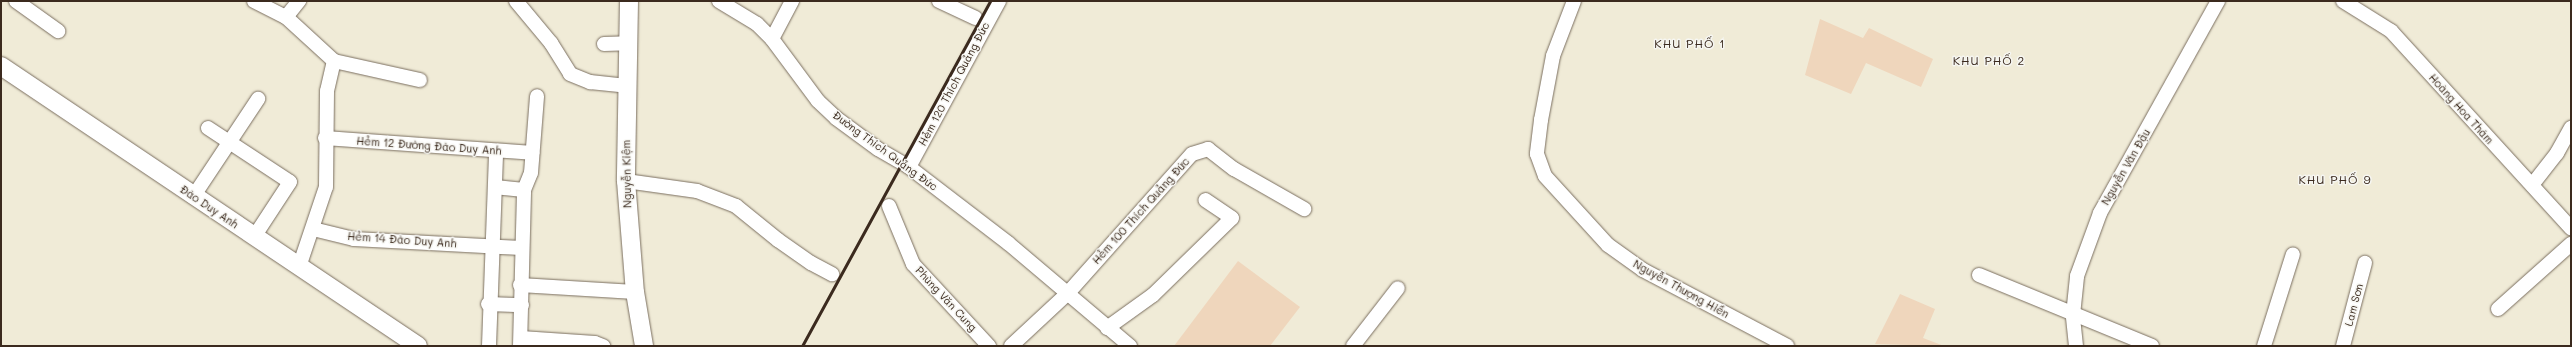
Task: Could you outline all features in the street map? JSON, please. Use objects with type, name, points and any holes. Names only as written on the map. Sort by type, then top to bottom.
[{"type":"main road","name":"Nguyễn Kiệm","points":[[628,1],[626,181],[638,343]]},
{"type":"main road","name":"Đào Duy Anh","points":[[1,66],[193,197],[418,346]]},
{"type":"street","points":[[16,1],[58,31]]},
{"type":"street","points":[[254,1],[286,17],[334,61],[420,80]]},
{"type":"street","points":[[286,17],[299,1]]},
{"type":"street","points":[[516,1],[551,43],[570,74],[590,82],[627,86]]},
{"type":"street","name":"Đường Thích Quảng Đức","points":[[719,1],[757,24],[772,39],[818,101],[878,148],[909,167],[1008,242],[1068,293]]},
{"type":"street","points":[[772,39],[792,1]]},
{"type":"street","points":[[939,1],[975,18]]},
{"type":"street","name":"Hẻm 120 Thích Quảng Đức","points":[[909,167],[999,1]]},
{"type":"street","name":"Nguyễn Thượng Hiền","points":[[1574,1],[1553,56],[1541,120],[1537,154],[1545,176],[1608,245],[1643,270],[1780,344]]},
{"type":"street","name":"Nguyễn Văn Đậu","points":[[2076,346],[2073,314],[2077,276],[2100,213],[2218,1]]},
{"type":"street","name":"Hoàng Hoa Thám","points":[[2343,1],[2391,31],[2571,228]]},
{"type":"street","points":[[604,44],[628,43]]},
{"type":"street","points":[[299,267],[326,187],[325,138],[327,91],[334,61]]},
{"type":"street","points":[[537,96],[531,173],[524,190],[520,285],[522,305],[521,342],[595,343],[603,346]]},
{"type":"street","points":[[193,197],[231,143],[258,99]]},
{"type":"street","points":[[208,128],[290,182],[254,237]]},
{"type":"street","points":[[2532,185],[2557,153],[2571,128]]},
{"type":"street","name":"Hẻm 12 Đường Đào Duy Anh","points":[[325,138],[532,153]]},
{"type":"street","name":"Hẻm 100 Thích Quảng Đức","points":[[1068,293],[1192,154],[1208,149],[1234,169],[1304,209]]},
{"type":"street","points":[[489,346],[488,304],[496,151]]},
{"type":"street","points":[[626,181],[697,191],[736,206],[778,240],[811,263],[832,274]]},
{"type":"street","points":[[495,187],[524,190]]},
{"type":"street","points":[[1107,328],[1153,295],[1232,218],[1205,200]]},
{"type":"street","name":"Phùng Văn Cung","points":[[889,206],[913,264],[989,346]]},
{"type":"street","name":"Hẻm 14 Đào Duy Anh","points":[[313,229],[354,239],[522,248]]},
{"type":"street","points":[[2498,309],[2571,244]]},
{"type":"street","points":[[2264,346],[2294,254]]},
{"type":"street","name":"Lam Sơn","points":[[2343,346],[2365,263]]},
{"type":"street","points":[[1979,275],[2152,346]]},
{"type":"street","points":[[520,285],[635,292]]},
{"type":"street","points":[[1353,346],[1398,288]]},
{"type":"street","points":[[1011,346],[1068,293],[1107,328],[1130,346]]},
{"type":"street","points":[[488,304],[522,305]]},
{"type":"shaded area","points":[[1820,19],[1863,38],[1869,28],[1933,59],[1921,87],[1866,63],[1851,94],[1805,75]]},
{"type":"shaded area","points":[[1238,261],[1300,307],[1270,346],[1174,346]]},
{"type":"shaded area","points":[[1900,294],[1935,309],[1923,338],[1944,346],[1875,344]]},
{"type":"railway","points":[[802,346],[990,1]]},
{"type":"district","name":"KHU PHỐ 1","points":[[1690,44]]},
{"type":"district","name":"KHU PHỐ 2","points":[[1989,61]]},
{"type":"district","name":"KHU PHỐ 9","points":[[2335,180]]}]
